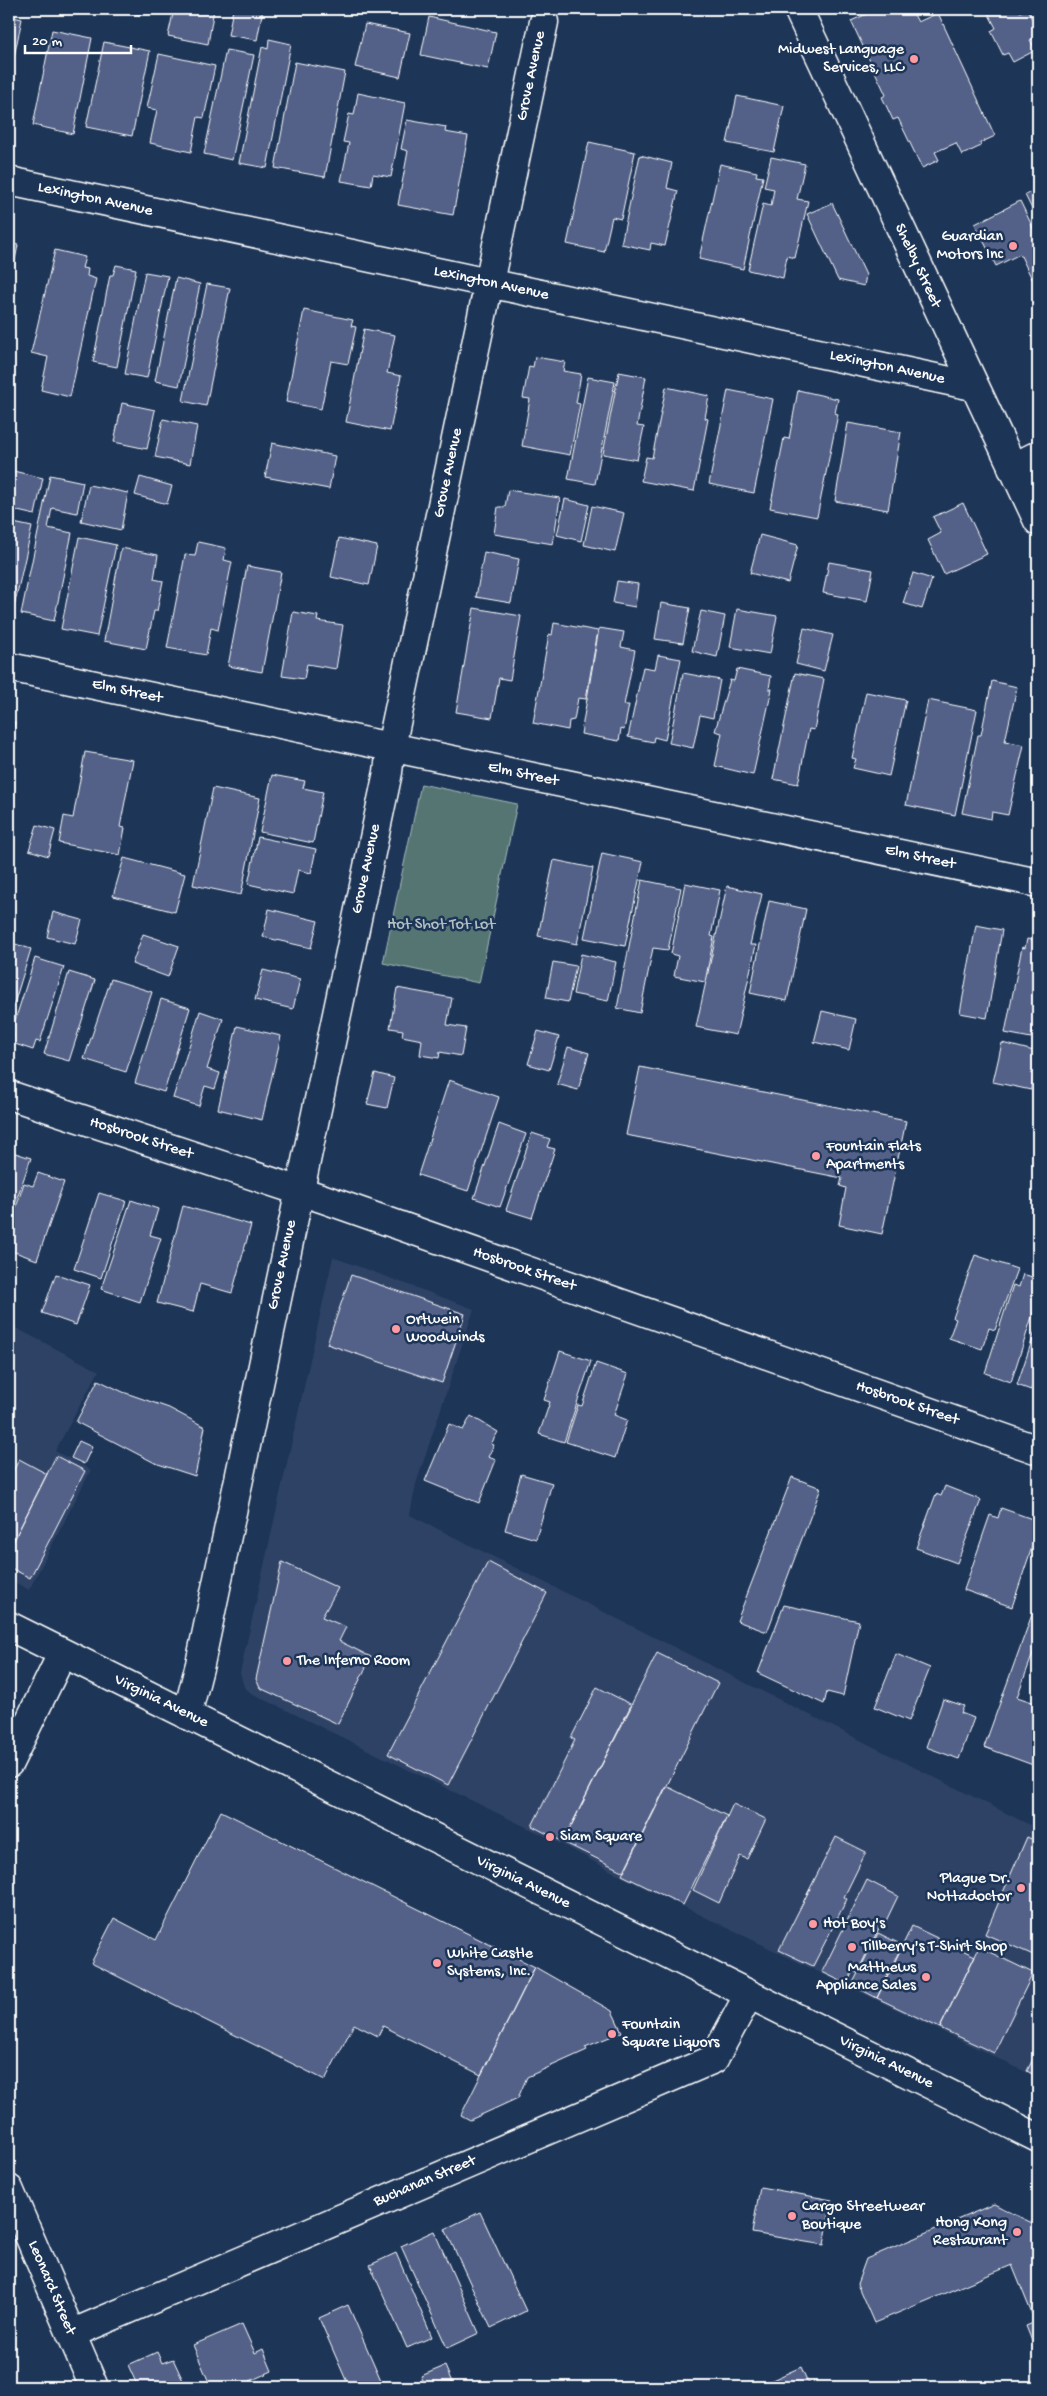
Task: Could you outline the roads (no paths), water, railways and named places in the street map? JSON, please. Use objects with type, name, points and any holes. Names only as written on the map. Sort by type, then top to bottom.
[{"type":"street","name":"Shelby Street","points":[[798,9],[973,386],[1038,521]]},
{"type":"street","name":"Grove Avenue","points":[[187,1715],[202,1654],[388,772],[544,22]]},
{"type":"street","name":"Lexington Avenue","points":[[9,181],[973,386]]},
{"type":"street","points":[[1012,468],[1038,455]]},
{"type":"street","name":"Elm Street","points":[[9,667],[1038,883]]},
{"type":"street","name":"Hosbrook Street","points":[[9,1095],[299,1191],[1038,1450]]},
{"type":"street","name":"Virginia Avenue","points":[[9,1626],[748,1996],[1038,2138]]},
{"type":"street","points":[[9,1763],[62,1654]]},
{"type":"street","name":"Buchanan Street","points":[[71,2334],[714,2058],[748,1996]]},
{"type":"street","name":"Leonard Street","points":[[9,2189],[94,2387]]},
{"type":"place","name":"Midwest Language Services, LLC","points":[[914,59]]},
{"type":"place","name":"Guardian Motors Inc","points":[[1013,246]]},
{"type":"place","name":"Fountain Flats Apartments","points":[[816,1156]]},
{"type":"place","name":"Ortwein Woodwinds","points":[[396,1329]]},
{"type":"place","name":"The Inferno Room","points":[[287,1661]]},
{"type":"place","name":"Siam Square","points":[[550,1837]]},
{"type":"place","name":"Plague Dr. Nottadoctor","points":[[1021,1888]]},
{"type":"place","name":"Hot Boy's","points":[[813,1924]]},
{"type":"place","name":"Tillberry's T-Shirt Shop","points":[[852,1947]]},
{"type":"place","name":"White Castle Systems, Inc.","points":[[437,1963]]},
{"type":"place","name":"Matthews Appliance Sales","points":[[926,1977]]},
{"type":"place","name":"Fountain Square Liquors","points":[[612,2034]]},
{"type":"place","name":"Cargo Streetwear Boutique","points":[[792,2216]]},
{"type":"place","name":"Hong Kong Restaurant","points":[[1017,2232]]},
{"type":"park label","name":"Hot Shot Tot Lot","points":[[441,925]]}]
